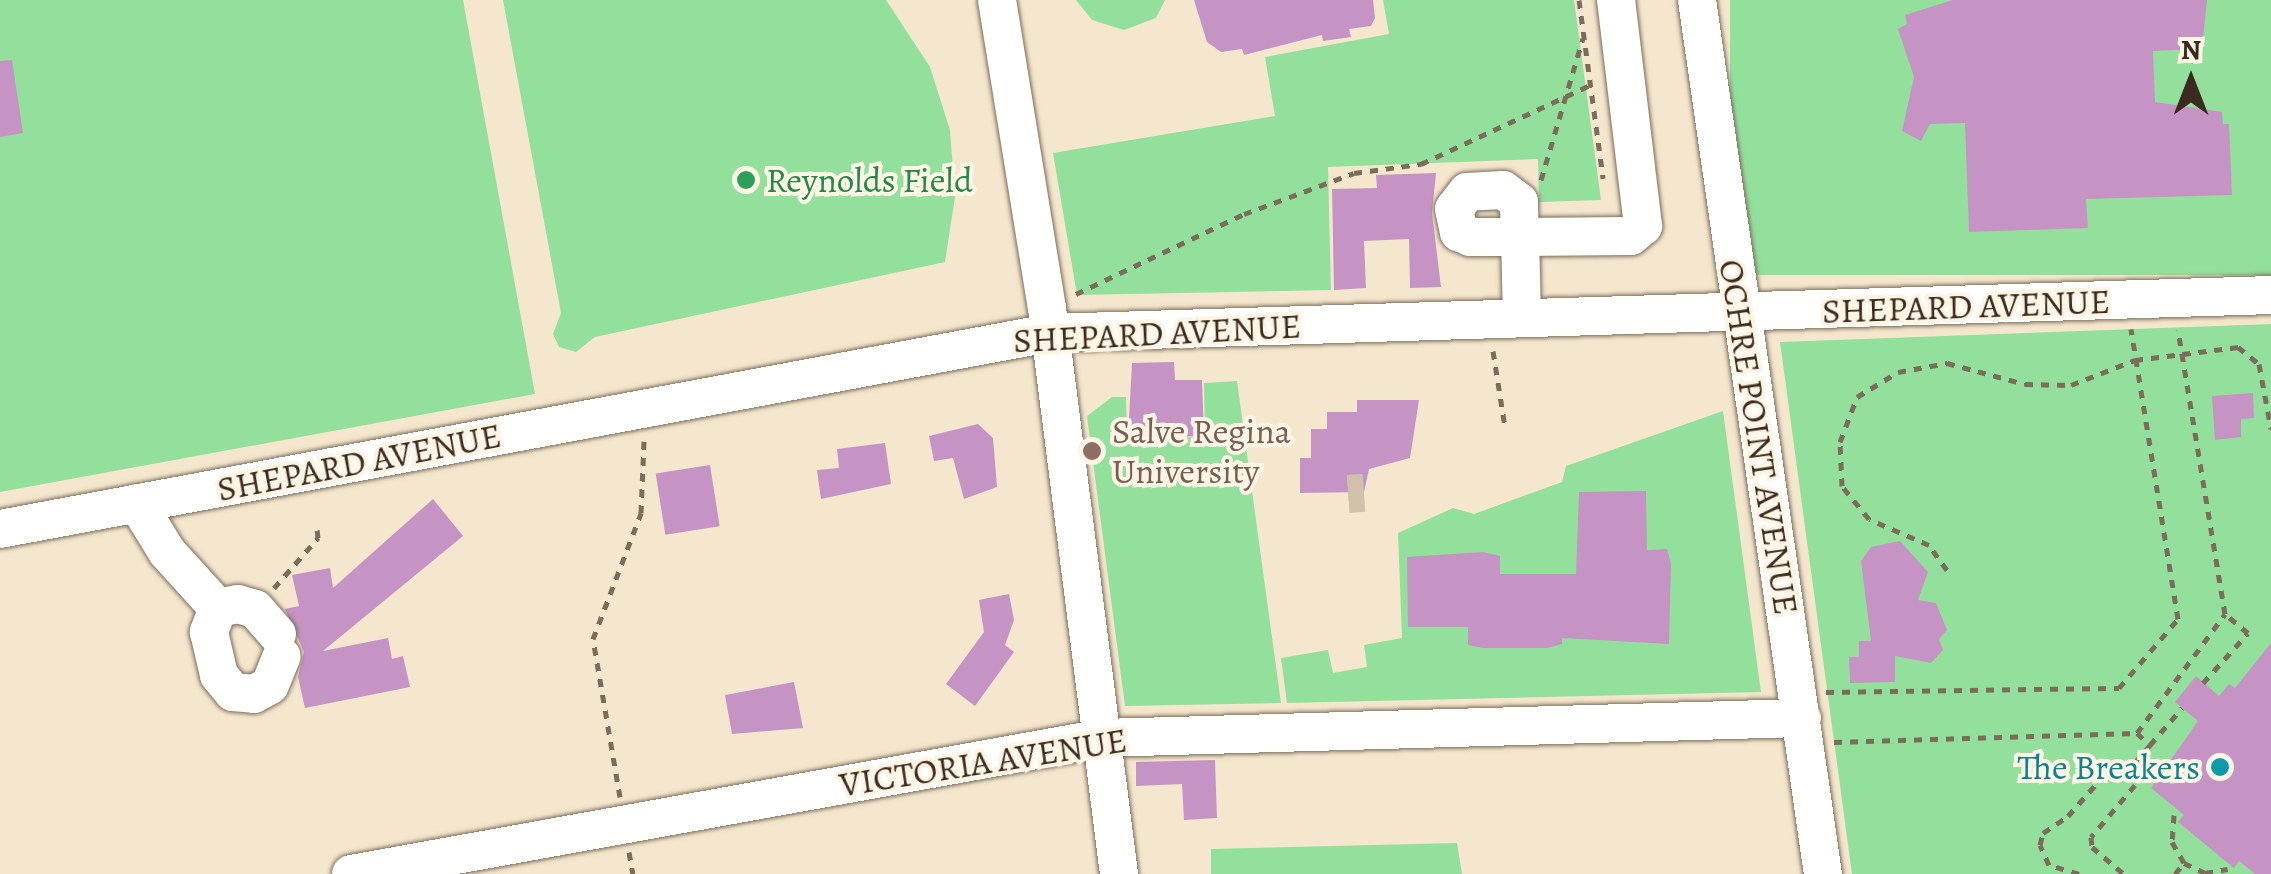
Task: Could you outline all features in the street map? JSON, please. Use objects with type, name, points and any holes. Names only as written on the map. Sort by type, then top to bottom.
[{"type":"street","points":[[996,0],[1048,320],[1119,874]]},
{"type":"street","points":[[1510,318],[1520,222],[1631,236],[1642,226],[1616,0]]},
{"type":"street","name":"OCHRE POINT AVENUE","points":[[1697,0],[1738,313],[1823,874]]},
{"type":"street","name":"SHEPARD AVENUE","points":[[0,529],[1048,320],[1510,318],[2271,295]]},
{"type":"street","points":[[137,503],[167,552],[218,608],[271,633],[270,686],[254,694],[233,692],[212,654],[209,632],[218,608]]},
{"type":"street","name":"VICTORIA AVENUE","points":[[351,874],[1102,738],[1802,718]]},
{"type":"path","points":[[1579,0],[1604,187]]},
{"type":"path","points":[[1520,222],[1530,206],[1569,95],[1584,33]]},
{"type":"path","points":[[1048,320],[1244,214],[1354,173],[1421,164],[1593,84]]},
{"type":"path","points":[[1505,428],[1492,344],[1510,318]]},
{"type":"path","points":[[2178,328],[2225,614],[2248,633],[2204,683]]},
{"type":"path","points":[[1802,718],[2118,688],[2178,619],[2130,329]]},
{"type":"path","points":[[1946,570],[1929,544],[1868,519],[1842,486],[1840,442],[1857,397],[1871,384],[1924,366],[1966,366],[2046,386],[2071,385],[2136,360],[2182,351],[2238,348],[2259,364],[2271,429]]},
{"type":"path","points":[[2265,384],[2271,366]]},
{"type":"path","points":[[633,874],[594,639],[642,513],[639,458],[646,434]]},
{"type":"path","points":[[271,633],[318,538],[317,529]]},
{"type":"path","points":[[2137,733],[2225,614]]},
{"type":"path","points":[[2124,775],[2182,708]]},
{"type":"path","points":[[1802,718],[2137,733],[2150,745]]},
{"type":"path","points":[[2079,874],[2049,864],[2040,845],[2044,833],[2068,816],[2113,765],[2135,785],[2091,838],[2092,847],[2124,874]]},
{"type":"path","points":[[2174,815],[2172,842],[2184,863],[2206,873],[2228,869]]},
{"type":"path","points":[[2175,874],[2184,863]]},
{"type":"green space","points":[[0,0],[463,0],[535,394],[0,492]]},
{"type":"green space","name":"Reynolds Field","points":[[503,0],[886,0],[930,67],[950,130],[955,197],[945,262],[595,337],[576,352],[559,347],[553,334],[561,313]]},
{"type":"green space","points":[[1076,0],[1165,0],[1156,18],[1124,30],[1092,20]]},
{"type":"green space","points":[[1383,0],[1574,0],[1601,200],[1539,202],[1538,159],[1328,167],[1331,290],[1077,295],[1053,153],[1275,116],[1265,57],[1389,34]]},
{"type":"green space","points":[[1730,0],[2271,0],[2271,275],[1730,275]]},
{"type":"green space","points":[[2271,324],[2271,874],[1852,874],[1780,342]]},
{"type":"green space","points":[[1237,381],[1281,703],[1125,706],[1087,416],[1112,397],[1126,397],[1127,439],[1205,437],[1204,383]]},
{"type":"green space","points":[[1723,411],[1761,692],[1287,703],[1281,658],[1328,650],[1333,673],[1367,667],[1364,645],[1402,638],[1398,533],[1453,508],[1474,514],[1562,482],[1566,466]]},
{"type":"green space","points":[[1457,843],[1462,874],[1211,874],[1211,849]]},
{"type":"building","points":[[1194,0],[1373,0],[1375,18],[1371,26],[1349,29],[1351,37],[1323,41],[1322,35],[1244,55],[1242,49],[1221,52],[1207,42]]},
{"type":"building","points":[[1953,0],[2207,0],[2202,49],[2153,51],[2155,102],[2222,112],[2223,124],[2229,124],[2232,195],[2086,199],[2088,228],[1969,232],[1965,123],[1930,124],[1921,141],[1902,131],[1914,77],[1898,29],[1907,24],[1905,15]]},
{"type":"building","points":[[12,60],[23,133],[0,137],[0,61]]},
{"type":"building","points":[[1436,173],[1432,213],[1441,287],[1410,288],[1409,239],[1364,241],[1366,288],[1334,290],[1332,189],[1377,188],[1376,175]]},
{"type":"building","points":[[1174,362],[1175,380],[1202,380],[1204,436],[1128,438],[1132,363]]},
{"type":"building","points":[[2253,393],[2254,418],[2241,419],[2241,437],[2215,440],[2212,396]]},
{"type":"building","points":[[1357,400],[1419,400],[1410,458],[1369,469],[1364,492],[1300,493],[1300,458],[1311,458],[1311,429],[1327,429],[1327,412],[1357,412]]},
{"type":"building","points":[[978,424],[993,438],[997,487],[964,499],[953,458],[934,461],[929,436]]},
{"type":"building","points":[[885,443],[891,484],[821,499],[817,470],[839,468],[837,449]]},
{"type":"building","points":[[710,465],[720,526],[665,535],[656,474]]},
{"type":"building","points":[[1646,491],[1647,550],[1667,549],[1671,564],[1669,644],[1562,638],[1562,644],[1548,648],[1483,648],[1468,645],[1468,627],[1408,627],[1407,557],[1483,552],[1500,556],[1500,574],[1576,574],[1579,492]]},
{"type":"building","points":[[433,499],[463,536],[323,651],[388,638],[392,659],[403,656],[410,687],[305,708],[298,677],[304,652],[285,609],[299,606],[292,575],[330,568],[333,588]]},
{"type":"building","points":[[1900,541],[1928,572],[1918,600],[1936,603],[1947,630],[1939,639],[1943,650],[1931,663],[1895,656],[1895,682],[1850,683],[1849,657],[1859,657],[1859,641],[1871,641],[1861,561],[1871,547]]},
{"type":"building","points":[[1009,594],[1014,620],[1005,645],[1014,652],[975,706],[946,684],[984,632],[979,600]]},
{"type":"building","name":"The Breakers","points":[[2271,643],[2271,874],[2255,874],[2239,861],[2234,868],[2178,822],[2184,815],[2151,788],[2198,721],[2175,702],[2196,676],[2219,696],[2229,684],[2235,688]]},
{"type":"building","points":[[794,682],[803,728],[732,734],[725,695]]},
{"type":"building","points":[[1215,760],[1217,818],[1184,820],[1182,784],[1136,786],[1136,762]]},
{"type":"tunnel","points":[[1348,494],[1364,493]]},
{"type":"place","name":"Reynolds Field","points":[[746,180]]},
{"type":"place","name":"Salve Regina University","points":[[1092,451]]},
{"type":"place","name":"The Breakers","points":[[2220,767]]}]
